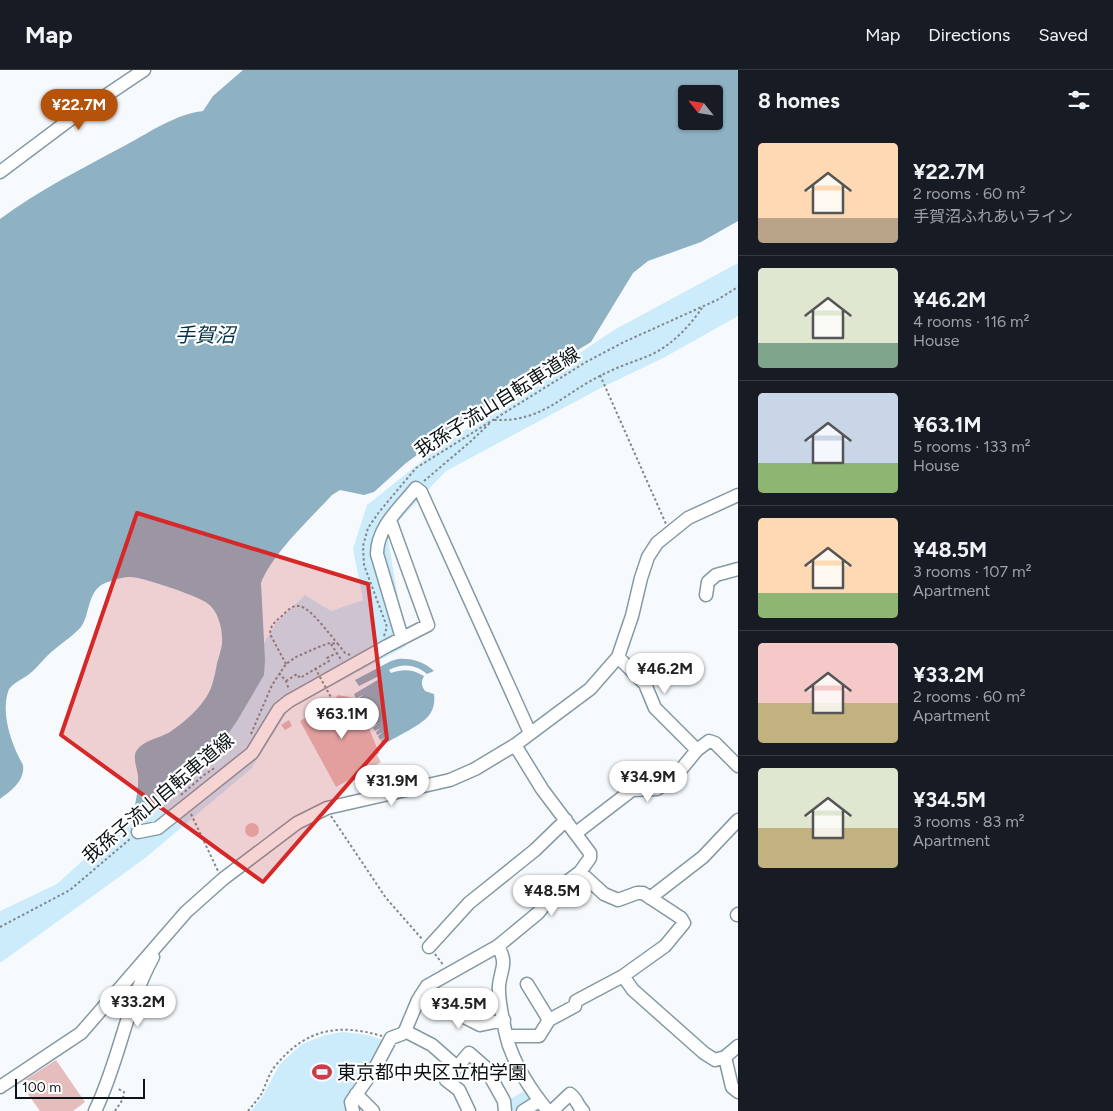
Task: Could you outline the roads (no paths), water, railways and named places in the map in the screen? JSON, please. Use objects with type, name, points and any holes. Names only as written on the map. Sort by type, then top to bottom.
[{"type":"street","points":[[0,172],[68,121],[144,70]]},
{"type":"street","points":[[402,638],[377,554],[380,535],[416,488],[421,492],[530,733]]},
{"type":"street","points":[[0,1087],[81,1033],[186,912],[223,879],[297,823],[327,808],[450,780],[475,769],[515,745],[590,689],[618,657],[632,616],[648,557],[657,543],[688,518],[738,495]]},
{"type":"street","points":[[138,832],[158,828],[181,802],[252,754],[279,709],[284,705],[428,625],[390,520]]},
{"type":"street","points":[[706,596],[708,582],[716,575],[738,569]]},
{"type":"street","points":[[618,657],[645,684],[655,708],[696,750]]},
{"type":"street","points":[[576,833],[632,790],[658,789],[674,778],[696,750],[709,741],[716,743],[735,758]]},
{"type":"street","points":[[353,1111],[351,1102],[375,1068],[391,1038],[405,1031],[420,995],[427,986],[498,946],[538,913],[557,889],[580,872],[590,858],[590,853],[542,789],[515,745]]},
{"type":"street","points":[[429,946],[469,903],[535,850],[566,820]]},
{"type":"street","points":[[650,898],[703,857],[738,820]]},
{"type":"street","points":[[507,1036],[538,1036],[549,1020],[575,1006],[576,1001],[624,976],[665,946],[684,922],[681,918],[643,893],[637,893],[618,900],[604,894],[580,872]]},
{"type":"street","points":[[95,1111],[107,1082],[131,1004],[149,964],[165,936]]},
{"type":"street","points":[[498,946],[503,959],[498,991],[509,1047],[539,1101],[548,1111]]},
{"type":"street","points":[[624,976],[633,990],[704,1053],[715,1060],[725,1057],[738,1046]]},
{"type":"street","points":[[527,984],[549,1020]]},
{"type":"street","points":[[420,995],[480,1025],[504,1020]]},
{"type":"street","points":[[405,1031],[432,1045],[457,1067]]},
{"type":"street","points":[[469,1111],[459,1090],[446,1080],[469,1053],[485,1067],[504,1101],[505,1111]]},
{"type":"street","points":[[725,1057],[732,1087],[738,1092]]},
{"type":"street","points":[[356,1094],[373,1111]]},
{"type":"street","points":[[552,1111],[570,1094],[576,1098],[578,1106],[583,1111]]},
{"type":"street","points":[[522,1111],[539,1101]]},
{"type":"water","name":"手賀沼","points":[[243,70],[738,70],[738,221],[701,242],[648,261],[633,273],[591,342],[476,412],[406,463],[374,492],[364,495],[340,490],[332,495],[282,549],[266,572],[261,583],[264,675],[237,721],[223,741],[133,817],[138,781],[136,753],[144,744],[176,728],[195,712],[205,699],[212,685],[222,644],[222,633],[215,611],[202,600],[181,591],[129,577],[112,580],[103,584],[91,598],[81,627],[50,653],[31,673],[9,689],[6,718],[14,748],[23,765],[23,771],[20,781],[9,793],[0,799],[0,219],[46,189],[154,129],[183,116],[203,111],[213,96]]},
{"type":"water","points":[[398,659],[418,661],[434,671],[427,674],[413,666],[399,666],[389,670],[391,673],[404,670],[411,671],[424,676],[423,687],[425,691],[434,694],[434,704],[426,718],[383,745],[381,741],[386,737],[380,740],[378,736],[383,732],[377,735],[376,732],[381,728],[375,731],[373,728],[379,723],[372,726],[370,722],[376,718],[369,721],[367,716],[372,712],[366,715],[363,711],[369,706],[363,709],[360,705],[365,701],[359,703],[357,700],[363,695],[356,698],[354,694],[381,678],[379,676],[359,686],[355,680]]},
{"type":"place","name":"東京都中央区立柏学園","points":[[322,1072]]}]
